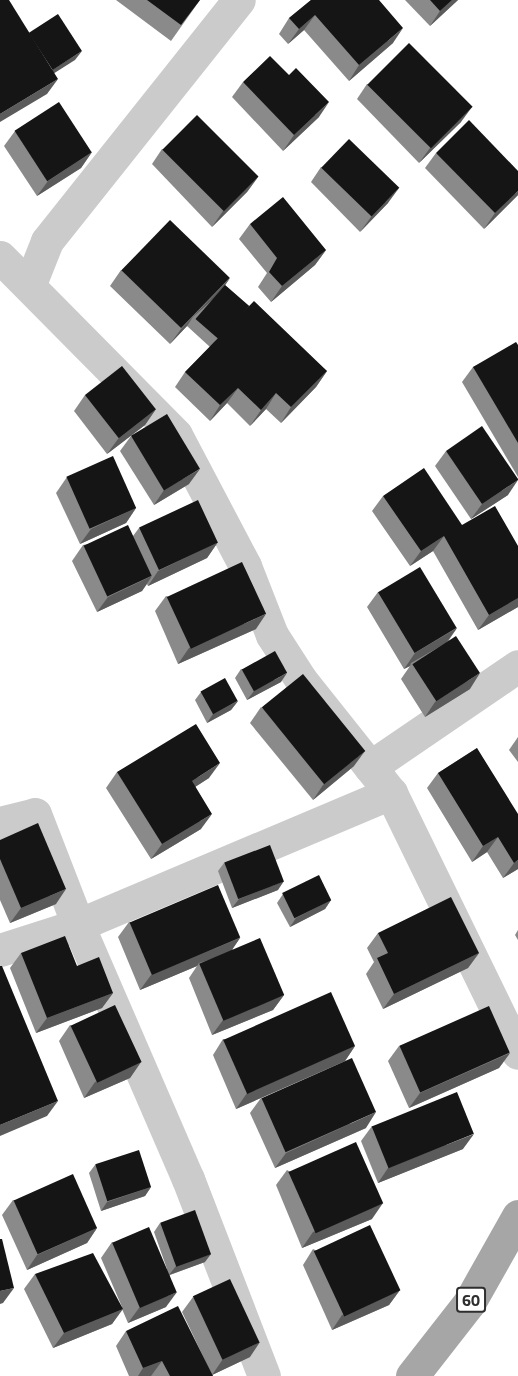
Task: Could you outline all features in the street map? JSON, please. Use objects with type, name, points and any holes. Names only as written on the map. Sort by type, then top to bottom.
[{"type":"main road","name":"60","points":[[412,1376],[469,1303],[518,1216]]},
{"type":"street","points":[[30,284],[47,241],[239,0]]},
{"type":"street","points":[[0,257],[30,284],[176,435],[245,566],[272,635],[301,680],[391,793],[518,1053]]},
{"type":"street","points":[[370,767],[518,666]]},
{"type":"street","points":[[0,950],[78,925],[391,793]]},
{"type":"street","points":[[0,823],[35,814],[78,925],[188,1179],[264,1376]]},
{"type":"building","points":[[0,0],[9,0],[58,79],[0,114]]},
{"type":"building","points":[[147,0],[200,0],[181,25]]},
{"type":"building","points":[[311,0],[379,0],[403,28],[359,65],[315,15],[299,29],[289,18]]},
{"type":"building","points":[[430,0],[452,0],[440,11]]},
{"type":"building","points":[[58,14],[82,51],[53,70],[29,33]]},
{"type":"building","points":[[409,43],[473,107],[431,148],[367,85]]},
{"type":"building","points":[[270,56],[289,75],[296,68],[329,102],[294,135],[243,82]]},
{"type":"building","points":[[59,102],[92,152],[47,181],[15,131]]},
{"type":"building","points":[[197,115],[259,177],[224,211],[162,150]]},
{"type":"building","points":[[469,120],[518,171],[518,191],[495,213],[436,153]]},
{"type":"building","points":[[349,139],[399,188],[372,216],[321,168]]},
{"type":"building","points":[[283,197],[326,250],[282,286],[269,272],[277,258],[250,224]]},
{"type":"building","points":[[170,220],[230,278],[181,328],[121,270]]},
{"type":"building","points":[[225,285],[249,306],[220,340],[195,319]]},
{"type":"building","points":[[254,301],[327,371],[291,407],[276,393],[261,410],[238,388],[220,405],[185,372]]},
{"type":"building","points":[[516,342],[518,345],[518,443],[473,367]]},
{"type":"building","points":[[122,366],[156,409],[119,438],[85,395]]},
{"type":"building","points":[[167,414],[200,469],[164,490],[131,436]]},
{"type":"building","points":[[482,426],[518,480],[482,504],[446,451]]},
{"type":"building","points":[[113,456],[136,508],[90,529],[66,477]]},
{"type":"building","points":[[424,468],[462,525],[495,506],[518,546],[518,598],[489,615],[444,536],[421,551],[383,496]]},
{"type":"building","points":[[198,500],[218,543],[159,570],[139,527]]},
{"type":"building","points":[[128,525],[152,576],[107,596],[84,546]]},
{"type":"building","points":[[242,562],[266,614],[191,649],[167,597]]},
{"type":"building","points":[[420,567],[457,628],[415,653],[378,592]]},
{"type":"building","points":[[456,636],[480,673],[436,701],[412,664]]},
{"type":"building","points":[[275,651],[287,673],[254,691],[242,669]]},
{"type":"building","points":[[303,674],[365,751],[324,784],[262,707]]},
{"type":"building","points":[[225,678],[238,701],[213,714],[201,692]]},
{"type":"building","points":[[196,724],[220,763],[192,781],[212,814],[162,844],[117,772]]},
{"type":"building","points":[[477,748],[518,814],[518,860],[514,863],[498,837],[483,846],[438,773]]},
{"type":"building","points":[[38,823],[66,889],[21,908],[0,859],[0,840]]},
{"type":"building","points":[[270,845],[284,881],[238,899],[224,863]]},
{"type":"building","points":[[319,875],[331,900],[294,918],[282,893]]},
{"type":"building","points":[[218,885],[240,937],[152,975],[130,923]]},
{"type":"building","points":[[451,897],[479,953],[394,994],[377,958],[388,953],[378,933]]},
{"type":"building","points":[[65,936],[77,966],[99,957],[113,993],[47,1018],[21,953]]},
{"type":"building","points":[[260,938],[284,995],[223,1021],[199,964]]},
{"type":"building","points":[[0,966],[2,966],[58,1101],[0,1125]]},
{"type":"building","points":[[331,992],[355,1046],[247,1094],[223,1040]]},
{"type":"building","points":[[115,1005],[142,1062],[97,1083],[71,1026]]},
{"type":"building","points":[[489,1006],[510,1053],[420,1092],[399,1046]]},
{"type":"building","points":[[352,1058],[376,1112],[286,1152],[262,1098]]},
{"type":"building","points":[[457,1092],[474,1134],[389,1168],[372,1126]]},
{"type":"building","points":[[356,1142],[383,1203],[316,1233],[288,1172]]},
{"type":"building","points":[[139,1150],[151,1187],[107,1201],[95,1164]]},
{"type":"building","points":[[73,1174],[97,1228],[38,1254],[14,1200]]},
{"type":"building","points":[[195,1210],[211,1254],[176,1267],[160,1223]]},
{"type":"building","points":[[370,1225],[400,1290],[344,1316],[314,1251]]},
{"type":"building","points":[[149,1227],[177,1292],[140,1308],[112,1243]]},
{"type":"building","points":[[0,1239],[2,1239],[14,1288],[0,1291]]},
{"type":"building","points":[[93,1253],[123,1309],[64,1333],[35,1274]]},
{"type":"building","points":[[230,1279],[260,1342],[222,1360],[193,1296]]},
{"type":"building","points":[[178,1306],[213,1376],[170,1376],[162,1361],[143,1368],[126,1331]]}]
